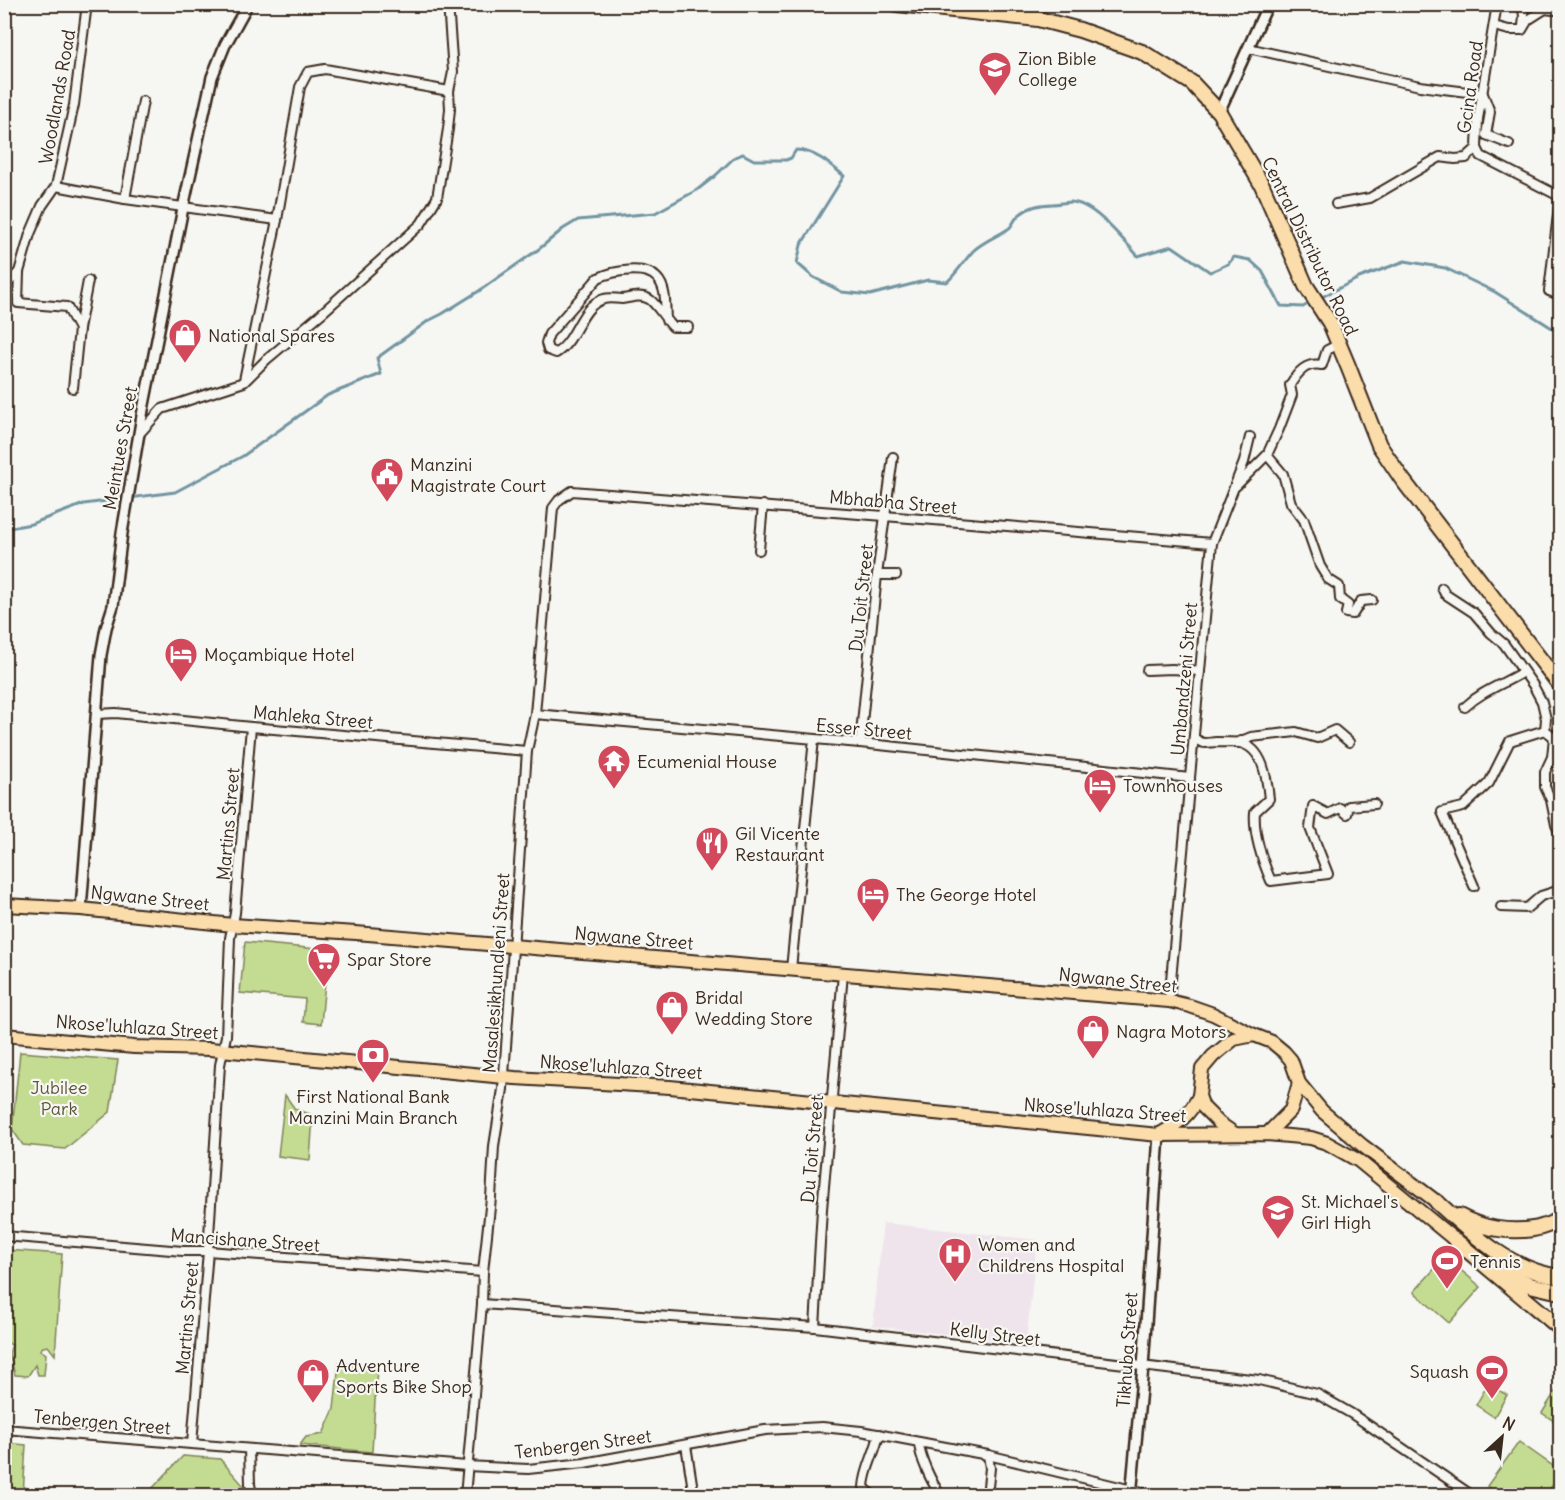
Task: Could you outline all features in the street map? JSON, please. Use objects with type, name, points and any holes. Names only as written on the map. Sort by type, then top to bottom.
[{"type":"highway","name":"Central Distributor Road","points":[[897,4],[1038,19],[1080,30],[1142,52],[1191,83],[1221,108]]},
{"type":"highway","name":"Central Distributor Road","points":[[965,4],[1036,12],[1083,22],[1144,45],[1197,78],[1221,108],[1262,185],[1310,284],[1356,363],[1385,440],[1413,481],[1560,675]]},
{"type":"highway","name":"Central Distributor Road","points":[[1332,320],[1339,345],[1379,445],[1402,479],[1560,685]]},
{"type":"highway","points":[[1437,1202],[1473,1223],[1486,1227],[1512,1230],[1536,1229],[1560,1220]]},
{"type":"highway","points":[[1437,1202],[1472,1234],[1512,1260],[1534,1270],[1560,1277]]},
{"type":"highway","points":[[1455,1240],[1530,1285],[1560,1292]]},
{"type":"highway","points":[[1455,1240],[1560,1330]]},
{"type":"main road","name":"Ngwane Street","points":[[4,905],[81,909],[233,925],[1169,1001],[1213,1014],[1254,1035]]},
{"type":"main road","name":"Nkose'luhlaza Street","points":[[4,1035],[134,1047],[210,1049],[515,1078],[670,1087],[1159,1135],[1235,1134]]},
{"type":"main road","points":[[1159,1135],[1184,1119],[1192,1109],[1199,1096],[1202,1069],[1213,1056],[1234,1039],[1254,1035],[1272,1042],[1291,1060],[1299,1083],[1322,1111],[1363,1146],[1437,1202]]},
{"type":"main road","points":[[1267,1134],[1291,1110],[1299,1083]]},
{"type":"main road","points":[[1199,1096],[1210,1116],[1235,1134],[1311,1138],[1340,1149],[1359,1161],[1455,1240]]},
{"type":"street","name":"Woodlands Road","points":[[79,329],[67,307],[18,303],[19,273],[30,234],[42,206],[56,186],[74,105],[87,4]]},
{"type":"street","name":"Meintues Street","points":[[81,909],[101,655],[113,606],[122,533],[139,434],[183,208],[212,77],[246,4]]},
{"type":"street","points":[[139,434],[162,409],[244,382],[421,224],[437,198],[450,109],[448,91],[453,72],[448,4]]},
{"type":"street","points":[[1221,108],[1268,4]]},
{"type":"street","name":"Gcina Road","points":[[1497,4],[1478,119],[1477,148],[1481,156],[1560,196]]},
{"type":"street","points":[[1522,4],[1524,16],[1522,30]]},
{"type":"street","points":[[1522,30],[1528,20],[1553,4]]},
{"type":"street","points":[[1545,9],[1560,10]]},
{"type":"street","points":[[1494,26],[1509,30],[1522,30]]},
{"type":"street","points":[[1248,48],[1420,86],[1482,94],[1490,112],[1486,135],[1509,144]]},
{"type":"street","points":[[244,382],[277,220],[300,87],[308,72],[325,69],[448,91]]},
{"type":"street","points":[[125,199],[143,101]]},
{"type":"street","points":[[1335,204],[1370,198],[1440,157],[1466,158],[1477,148]]},
{"type":"street","points":[[56,186],[183,208],[277,220]]},
{"type":"street","points":[[1560,196],[1549,291],[1560,295]]},
{"type":"street","points":[[666,320],[665,297],[658,279],[647,272],[608,274],[598,278],[549,334],[546,343],[548,350],[556,353],[563,349],[591,305],[602,299],[641,296],[652,300],[666,320],[673,327],[688,327]]},
{"type":"street","points":[[4,287],[19,273]]},
{"type":"street","points":[[73,388],[79,329],[88,281]]},
{"type":"street","points":[[1233,490],[1267,454],[1292,395],[1290,385],[1299,371],[1307,366],[1322,365],[1327,350],[1339,345]]},
{"type":"street","name":"Umbandzeni Street","points":[[1169,1001],[1212,543],[1244,462],[1250,437]]},
{"type":"street","points":[[1267,454],[1283,474],[1291,503],[1304,520],[1320,566],[1328,579],[1339,586],[1340,599],[1348,605],[1346,613],[1355,616],[1361,602],[1372,600]]},
{"type":"street","name":"Du Toit Street","points":[[861,743],[877,575],[893,457]]},
{"type":"street","name":"Mbhabha Street","points":[[572,491],[1212,543]]},
{"type":"street","name":"Masalesikhundleni Street","points":[[465,1496],[494,1146],[503,1089],[527,751],[535,714],[553,508],[559,500],[572,491]]},
{"type":"street","points":[[759,550],[763,505]]},
{"type":"street","points":[[877,575],[896,574]]},
{"type":"street","points":[[1442,588],[1446,594],[1474,613],[1504,644],[1542,702],[1546,719],[1545,730]]},
{"type":"street","points":[[1147,670],[1200,671]]},
{"type":"street","points":[[1465,707],[1490,688],[1523,672]]},
{"type":"street","name":"Mahleka Street","points":[[97,714],[116,713],[527,751]]},
{"type":"street","name":"Esser Street","points":[[535,714],[861,743],[1190,778]]},
{"type":"street","name":"Martins Street","points":[[192,1444],[220,1065],[226,1036],[231,938],[251,727]]},
{"type":"street","points":[[1235,743],[1251,737],[1296,732],[1317,738],[1335,730],[1349,742]]},
{"type":"street","points":[[1545,730],[1554,737],[1552,757],[1545,772],[1545,787],[1560,834]]},
{"type":"street","points":[[1473,886],[1442,812],[1463,807],[1489,783],[1510,741],[1545,730]]},
{"type":"street","points":[[1194,738],[1202,744],[1215,742],[1242,744],[1254,750],[1262,762],[1269,799],[1255,812],[1254,824],[1263,862],[1271,881],[1328,874],[1310,828],[1313,806],[1328,814],[1340,808],[1347,814],[1349,806],[1374,804]]},
{"type":"street","points":[[791,969],[814,740]]},
{"type":"street","points":[[1501,907],[1527,908],[1541,896],[1560,890]]},
{"type":"street","name":"Du Toit Street","points":[[815,1327],[843,974]]},
{"type":"street","name":"Tikhuba Street","points":[[1131,1493],[1143,1367],[1159,1135]]},
{"type":"street","name":"Mancishane Street","points":[[4,1236],[483,1272]]},
{"type":"street","name":"Kelly Street","points":[[482,1304],[815,1327],[1259,1380],[1317,1394],[1352,1414],[1473,1496]]},
{"type":"street","name":"Tenbergen Street","points":[[4,1429],[528,1469],[597,1461],[765,1430],[822,1428],[861,1431],[988,1455],[1131,1493],[1157,1496]]},
{"type":"street","points":[[873,1496],[864,1487],[879,1434]]},
{"type":"street","points":[[919,1442],[922,1458],[940,1496]]},
{"type":"street","points":[[686,1445],[694,1496]]},
{"type":"street","points":[[249,1449],[252,1496]]},
{"type":"street","points":[[987,1496],[990,1468],[988,1455]]},
{"type":"shaded area","name":"Women and Childrens Hospital","points":[[883,1223],[1037,1240],[1026,1343],[873,1326]]},
{"type":"green space","points":[[245,942],[328,950],[321,1024],[303,1022],[305,999],[240,993]]},
{"type":"green space","name":"Jubilee Park","points":[[20,1052],[118,1060],[110,1112],[65,1149],[23,1145],[12,1129]]},
{"type":"green space","points":[[285,1095],[295,1109],[313,1115],[310,1160],[278,1156]]},
{"type":"green space","points":[[5,1250],[62,1254],[55,1355],[48,1346],[40,1350],[46,1354],[44,1375],[38,1375],[35,1365],[28,1376],[15,1375],[9,1353],[12,1345],[5,1343]]},
{"type":"green space","name":"Tennis","points":[[1445,1257],[1481,1287],[1449,1323],[1414,1292]]},
{"type":"green space","points":[[339,1363],[377,1367],[372,1452],[300,1445],[306,1437],[323,1434],[334,1409]]},
{"type":"green space","name":"Squash","points":[[1488,1384],[1507,1395],[1494,1417],[1476,1405]]},
{"type":"green space","points":[[1560,1384],[1560,1425],[1542,1413]]},
{"type":"green space","points":[[1519,1442],[1560,1471],[1560,1475],[1545,1495],[1500,1495],[1487,1486]]},
{"type":"green space","points":[[4,1443],[26,1445],[23,1495],[5,1495]]},
{"type":"green space","points":[[183,1456],[220,1459],[243,1485],[245,1495],[146,1495]]},
{"type":"waterway","points":[[4,529],[31,524],[84,504],[175,492],[243,456],[328,395],[381,374],[377,358],[428,321],[479,291],[578,220],[655,213],[697,190],[735,157],[743,154],[754,160],[786,160],[791,158],[796,150],[803,151],[822,159],[844,176],[801,245],[797,263],[813,277],[842,292],[870,295],[928,280],[947,282],[973,251],[1010,228],[1023,212],[1040,205],[1071,202],[1080,204],[1098,215],[1138,256],[1172,246],[1210,272],[1228,264],[1234,257],[1250,260],[1262,271],[1281,306],[1303,307],[1312,302]]},
{"type":"waterway","points":[[1318,299],[1359,278],[1405,261],[1445,268],[1495,292],[1560,333]]},
{"type":"place","name":"Zion Bible College","points":[[995,97]]},
{"type":"place","name":"National Spares","points":[[185,364]]},
{"type":"place","name":"Manzini Magistrate Court","points":[[387,503]]},
{"type":"place","name":"Moçambique Hotel","points":[[181,683]]},
{"type":"place","name":"Ecumenial House","points":[[614,790]]},
{"type":"place","name":"Townhouses","points":[[1100,814]]},
{"type":"place","name":"Gil Vicente Restaurant","points":[[712,872]]},
{"type":"place","name":"The George Hotel","points":[[873,923]]},
{"type":"place","name":"Spar Store","points":[[324,988]]},
{"type":"place","name":"Bridal Wedding Store","points":[[672,1036]]},
{"type":"place","name":"Nagra Motors","points":[[1093,1060]]},
{"type":"place","name":"First National Bank Manzini Main Branch","points":[[373,1084]]},
{"type":"place","name":"St. Michael's Girl High","points":[[1278,1240]]},
{"type":"place","name":"Women and Childrens Hospital","points":[[955,1283]]},
{"type":"place","name":"Tennis","points":[[1447,1290]]},
{"type":"place","name":"Squash","points":[[1492,1400]]},
{"type":"place","name":"Adventure Sports Bike Shop","points":[[313,1404]]}]
